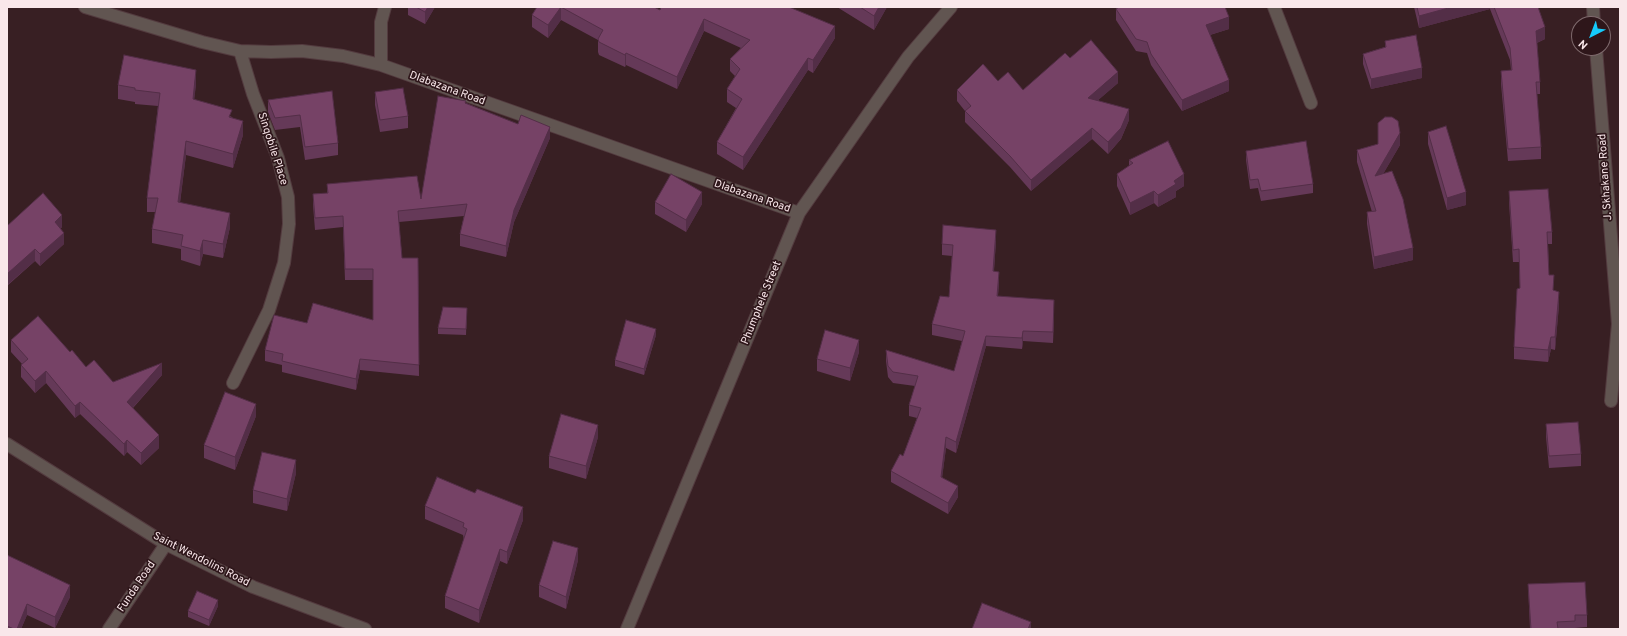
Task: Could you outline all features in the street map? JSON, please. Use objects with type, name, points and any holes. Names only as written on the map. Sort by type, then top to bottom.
[{"type":"street","name":"Dlabazana Road","points":[[85,7],[202,42],[240,50],[271,52],[302,51],[343,56],[380,65],[799,213]]},
{"type":"street","points":[[380,65],[381,22],[384,7]]},
{"type":"street","name":"Phumphele Street","points":[[627,629],[799,213],[908,57],[951,7]]},
{"type":"street","points":[[1274,7],[1311,103]]},
{"type":"street","name":"Sinqobile Place","points":[[233,382],[269,310],[284,263],[289,224],[288,197],[278,158],[253,94],[240,50]]},
{"type":"street","name":"J. Skhakane Road","points":[[1597,56],[1619,324],[1611,401]]},
{"type":"street","name":"Saint Wendolins Road","points":[[7,444],[166,544],[253,587],[365,629]]},
{"type":"street","name":"Funda Road","points":[[109,629],[166,544]]},
{"type":"building","points":[[416,7],[428,7],[425,12]]},
{"type":"building","points":[[537,7],[561,7],[548,25],[532,15]]},
{"type":"building","points":[[561,7],[654,7],[660,10],[661,7],[789,7],[835,26],[813,60],[808,58],[743,157],[717,142],[742,99],[727,89],[740,69],[730,59],[750,40],[704,19],[677,77],[626,53],[625,55],[599,42],[598,39],[603,30]]},
{"type":"building","points":[[860,7],[879,7],[874,16]]},
{"type":"building","points":[[1119,7],[1225,7],[1229,17],[1206,25],[1229,80],[1182,100],[1151,54],[1147,42],[1136,39],[1116,9]]},
{"type":"building","points":[[1417,7],[1452,7],[1419,16]]},
{"type":"building","points":[[1494,7],[1538,7],[1545,27],[1536,31],[1540,82],[1536,82],[1541,147],[1508,149],[1501,71],[1512,70],[1510,48]]},
{"type":"building","points":[[1416,35],[1422,68],[1371,79],[1363,54],[1386,47],[1385,41]]},
{"type":"building","points":[[1091,40],[1118,72],[1088,98],[1129,109],[1121,128],[1108,142],[1092,128],[1031,180],[1010,156],[965,111],[971,106],[957,90],[983,64],[998,81],[1008,72],[1023,90],[1065,53],[1070,58]]},
{"type":"building","points":[[124,55],[196,70],[193,99],[232,110],[229,117],[243,121],[233,154],[186,141],[178,202],[230,213],[223,244],[203,240],[200,251],[181,246],[183,235],[152,229],[158,198],[147,198],[160,93],[135,90],[135,88],[118,85]]},
{"type":"building","points":[[403,88],[408,116],[380,120],[375,92]]},
{"type":"building","points":[[332,91],[338,143],[305,147],[300,115],[275,118],[268,100]]},
{"type":"building","points":[[438,96],[466,101],[465,103],[518,124],[521,115],[550,127],[514,210],[506,246],[460,234],[467,204],[398,211],[402,258],[418,258],[419,365],[360,359],[356,379],[282,361],[283,354],[265,350],[274,315],[307,323],[313,303],[373,320],[373,269],[345,269],[343,216],[315,218],[313,194],[328,193],[327,184],[417,176],[421,199]]},
{"type":"building","points":[[1385,117],[1392,117],[1398,121],[1400,133],[1375,176],[1392,171],[1403,199],[1413,248],[1374,257],[1367,212],[1376,211],[1357,150],[1378,144],[1378,123]]},
{"type":"building","points":[[1446,126],[1466,192],[1447,198],[1428,132]]},
{"type":"building","points":[[1168,141],[1184,174],[1174,181],[1176,184],[1158,195],[1154,191],[1130,203],[1117,174],[1133,163],[1129,160]]},
{"type":"building","points":[[1306,141],[1313,184],[1261,191],[1258,179],[1250,180],[1246,151]]},
{"type":"building","points":[[671,174],[702,192],[686,220],[655,202]]},
{"type":"building","points":[[1548,189],[1552,232],[1547,232],[1549,275],[1554,275],[1553,290],[1559,292],[1555,337],[1551,337],[1548,350],[1514,347],[1517,289],[1520,288],[1519,249],[1513,250],[1509,191]]},
{"type":"building","points":[[43,193],[62,215],[55,222],[64,233],[40,254],[35,249],[7,274],[7,226]]},
{"type":"building","points":[[943,225],[996,230],[993,271],[999,272],[997,296],[1054,300],[1053,332],[1023,331],[1022,338],[986,336],[956,442],[946,437],[941,477],[958,486],[948,503],[891,471],[900,454],[903,456],[921,408],[909,405],[918,376],[893,372],[888,366],[886,350],[954,371],[965,331],[932,324],[940,296],[949,297],[953,245],[942,244]]},
{"type":"building","points":[[443,307],[467,308],[466,329],[438,328]]},
{"type":"building","points":[[38,316],[70,352],[72,350],[86,367],[94,360],[113,382],[162,363],[127,402],[159,435],[141,453],[127,440],[124,444],[80,402],[75,406],[46,371],[35,381],[21,365],[28,359],[11,340]]},
{"type":"building","points":[[626,320],[656,329],[644,369],[615,360]]},
{"type":"building","points":[[825,330],[859,340],[850,368],[817,359]]},
{"type":"building","points":[[225,392],[256,404],[235,457],[204,445]]},
{"type":"building","points":[[561,414],[598,425],[586,466],[549,456]]},
{"type":"building","points":[[1578,422],[1581,454],[1549,456],[1546,424]]},
{"type":"building","points":[[262,452],[296,460],[287,499],[253,490]]},
{"type":"building","points":[[437,477],[475,493],[477,489],[523,507],[507,552],[500,549],[479,610],[445,596],[467,529],[463,527],[464,523],[425,506]]},
{"type":"building","points":[[553,541],[578,548],[566,597],[539,585]]},
{"type":"building","points":[[7,555],[70,585],[55,617],[27,604],[17,629],[7,626]]},
{"type":"building","points":[[1585,582],[1587,615],[1575,615],[1575,621],[1557,622],[1558,629],[1531,629],[1528,584]]},
{"type":"building","points":[[197,591],[218,600],[209,620],[188,611]]},
{"type":"building","points":[[982,603],[1031,622],[1028,629],[972,629]]}]
